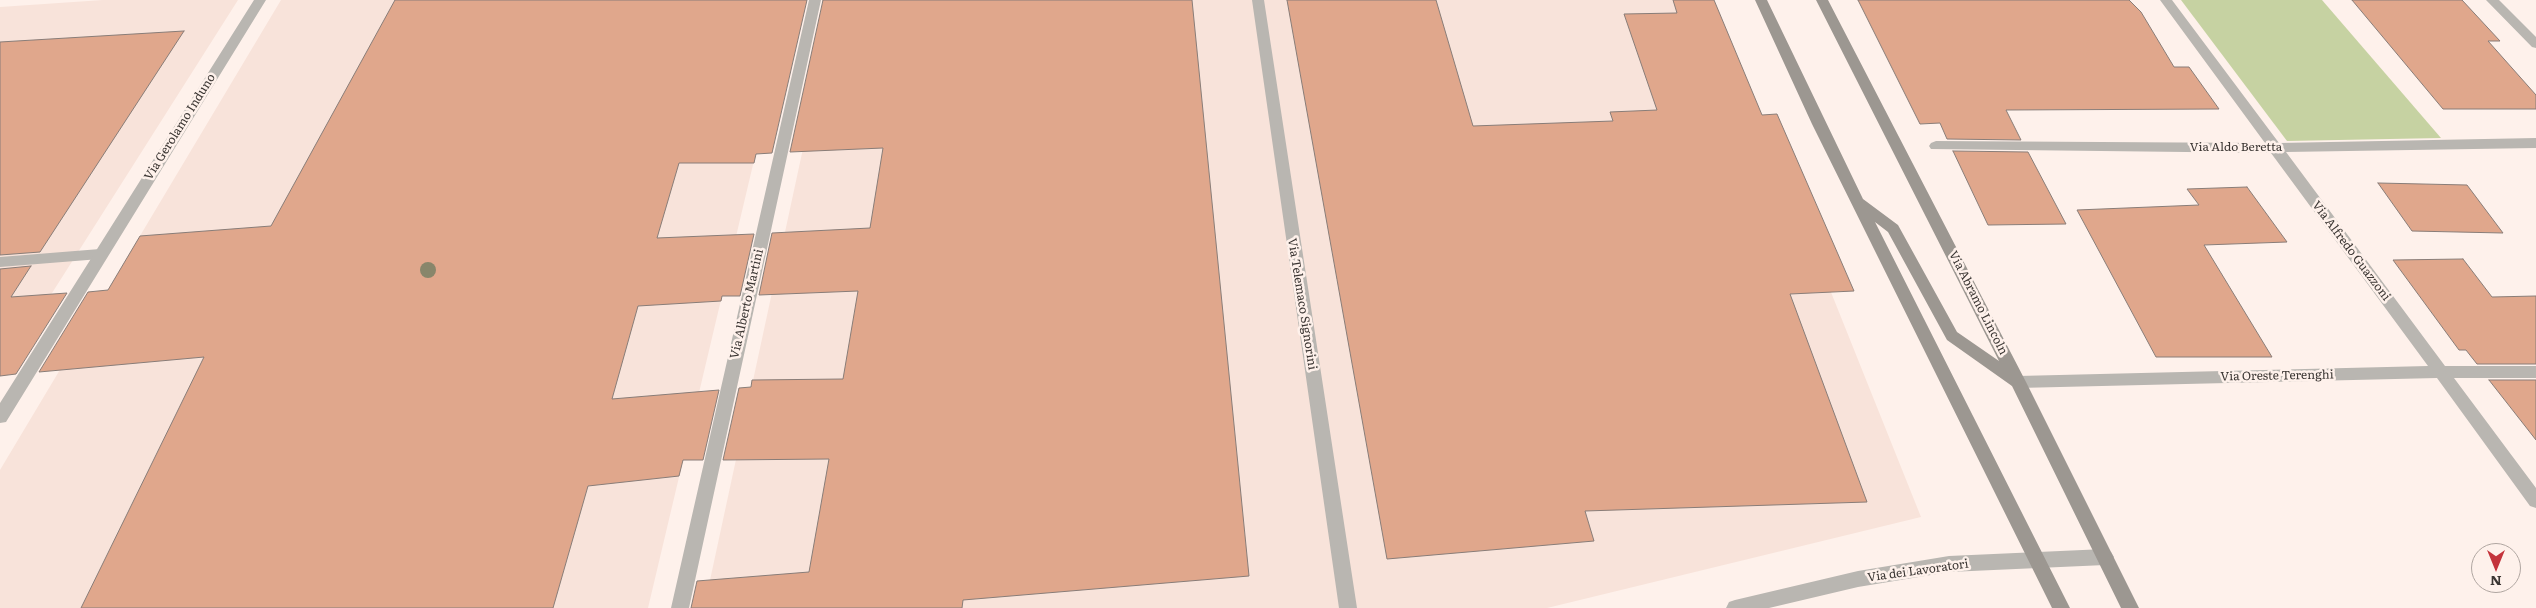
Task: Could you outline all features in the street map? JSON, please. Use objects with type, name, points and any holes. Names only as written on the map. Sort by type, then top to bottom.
[{"type":"main road","points":[[1761,0],[1856,199],[2061,608]]},
{"type":"main road","name":"Via Abramo Lincoln","points":[[1822,0],[2018,382],[2130,608]]},
{"type":"main road","points":[[1856,199],[1893,229],[1952,336],[2018,382]]},
{"type":"street","name":"Via Gerolamo Induno","points":[[0,417],[260,0]]},
{"type":"street","name":"Via Alberto Martini","points":[[680,608],[815,0]]},
{"type":"street","name":"Via Telemaco Signorini","points":[[1258,0],[1348,608]]},
{"type":"street","name":"Via Alfredo Guazzoni","points":[[2166,0],[2536,501]]},
{"type":"street","points":[[2492,0],[2536,44]]},
{"type":"street","name":"Via Aldo Beretta","points":[[1936,146],[2275,148],[2536,143]]},
{"type":"street","points":[[0,262],[100,254]]},
{"type":"street","name":"Via Oreste Terenghi","points":[[2018,382],[2441,372],[2536,372]]},
{"type":"street","name":"Via dei Lavoratori","points":[[1735,608],[1858,579],[1940,566],[2105,557]]},
{"type":"shaded area","points":[[103,0],[238,0],[0,375],[0,7]]},
{"type":"shaded area","points":[[281,0],[792,0],[648,608],[0,608],[0,470]]},
{"type":"shaded area","points":[[835,0],[1714,0],[1921,517],[1547,608],[704,608]]},
{"type":"green space","points":[[2181,0],[2322,0],[2441,138],[2287,141]]},
{"type":"building","points":[[395,0],[807,0],[772,153],[756,154],[754,163],[679,163],[657,238],[754,234],[740,296],[722,296],[721,301],[638,306],[612,399],[719,390],[703,460],[683,460],[679,476],[588,486],[553,608],[81,608],[204,357],[39,372],[88,292],[108,290],[140,236],[271,226]]},
{"type":"building","points":[[823,0],[1192,0],[1249,576],[963,600],[962,608],[691,608],[697,581],[809,572],[829,459],[723,460],[739,388],[751,387],[752,380],[843,379],[858,291],[759,295],[772,233],[870,228],[883,148],[790,152]]},
{"type":"building","points":[[1287,0],[1436,0],[1473,126],[1613,121],[1610,112],[1657,110],[1624,14],[1677,13],[1673,0],[1714,0],[1762,115],[1777,114],[1854,291],[1790,294],[1867,502],[1585,511],[1594,541],[1387,559]]},
{"type":"building","points":[[1858,0],[2129,0],[2141,12],[2174,67],[2189,67],[2219,109],[2006,110],[2021,140],[1947,139],[1940,123],[1920,124]]},
{"type":"building","points":[[2352,0],[2462,0],[2500,41],[2488,41],[2536,95],[2536,109],[2443,109]]},
{"type":"building","points":[[184,31],[40,252],[0,255],[0,42]]},
{"type":"building","points":[[1953,151],[2028,152],[2066,224],[1988,225]]},
{"type":"building","points":[[2378,183],[2467,185],[2503,233],[2412,231]]},
{"type":"building","points":[[2247,187],[2287,242],[2204,245],[2272,357],[2156,357],[2077,210],[2199,205],[2187,189]]},
{"type":"building","points":[[2463,259],[2492,297],[2536,296],[2536,364],[2477,364],[2466,350],[2459,350],[2393,260]]},
{"type":"building","points":[[31,266],[11,297],[67,293],[16,374],[0,376],[0,269]]},
{"type":"building","points":[[2489,380],[2536,380],[2536,440]]}]
